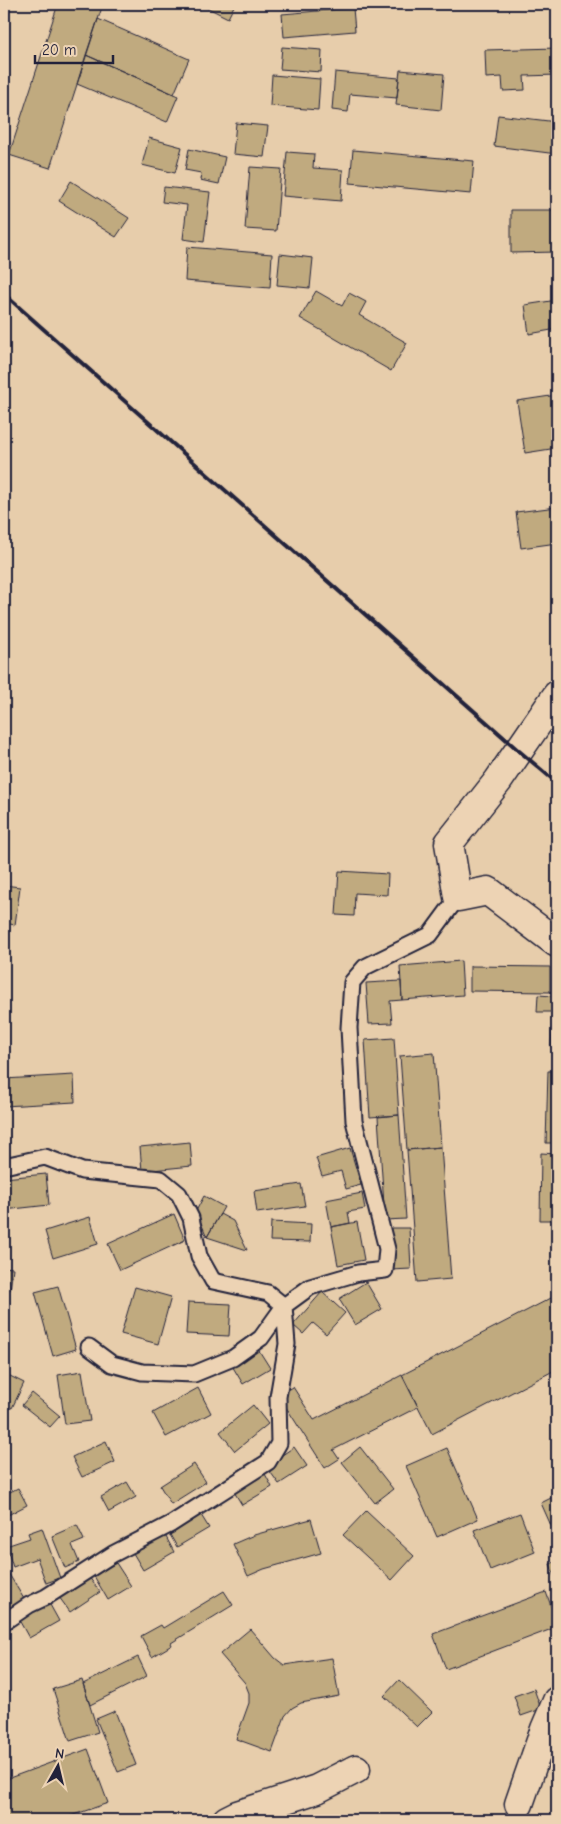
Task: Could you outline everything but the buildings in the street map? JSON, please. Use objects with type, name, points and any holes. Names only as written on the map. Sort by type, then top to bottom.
[{"type":"street","points":[[557,695],[498,781],[449,843],[458,897],[488,892],[557,943]]},
{"type":"street","points":[[519,1804],[544,1729],[557,1701]]},
{"type":"street","points":[[227,1820],[317,1789],[356,1769]]},
{"type":"lane","points":[[89,1346],[112,1364],[142,1372],[194,1374],[232,1358],[261,1338],[284,1306],[310,1287],[358,1273],[385,1270],[387,1249],[354,1121],[349,1028],[352,982],[364,967],[430,935],[458,897]]},
{"type":"lane","points":[[4,1166],[45,1157],[82,1171],[161,1179],[179,1194],[191,1218],[199,1256],[213,1281],[268,1293],[284,1306],[287,1344],[278,1397],[279,1443],[268,1462],[171,1524],[113,1554],[4,1622]]},
{"type":"railway","points":[[4,294],[557,783]]}]
